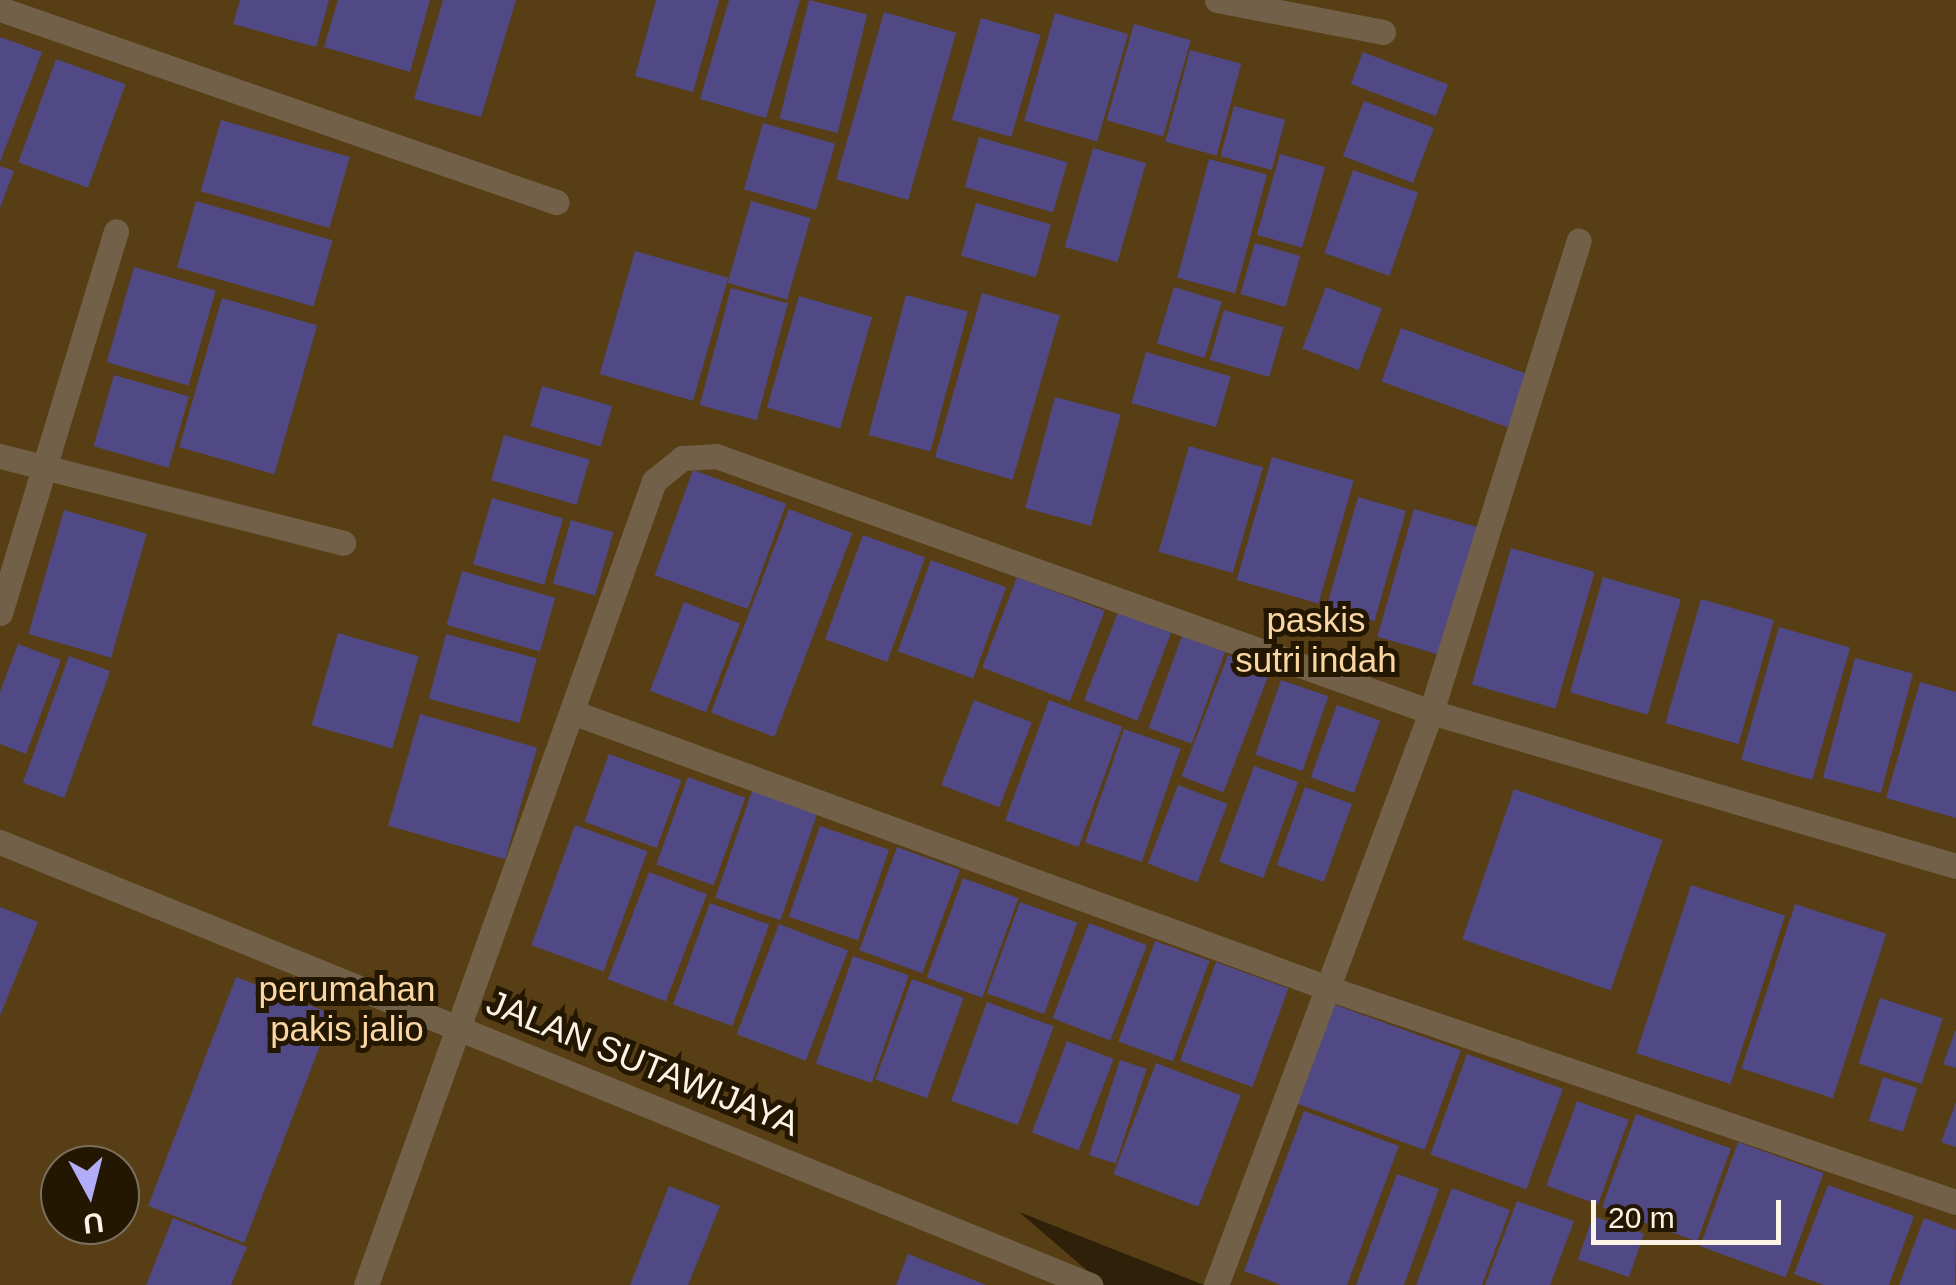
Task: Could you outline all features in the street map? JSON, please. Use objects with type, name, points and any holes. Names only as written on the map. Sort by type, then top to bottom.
[{"type":"street","points":[[1217,0],[1383,32]]},
{"type":"street","points":[[0,9],[556,202]]},
{"type":"street","points":[[0,613],[116,231]]},
{"type":"street","points":[[1216,1285],[1430,712],[1580,241]]},
{"type":"street","points":[[0,456],[44,471],[342,543]]},
{"type":"street","points":[[366,1285],[654,481],[682,458],[716,456],[1430,712],[1956,866]]},
{"type":"street","points":[[572,712],[1328,988],[1956,1202]]},
{"type":"street","name":"JALAN SUTAWIJAYA","points":[[0,842],[460,1025],[1056,1278],[1090,1285]]},
{"type":"green space","name":"paskis sutri indah","points":[[0,0],[1956,0],[1956,1285],[1204,1285],[1019,1212],[1104,1285],[0,1285]]},
{"type":"building","points":[[240,0],[329,0],[316,47],[233,24]]},
{"type":"building","points":[[338,0],[430,0],[410,72],[324,47]]},
{"type":"building","points":[[443,0],[516,0],[481,117],[414,99]]},
{"type":"building","points":[[656,0],[719,0],[693,92],[635,76]]},
{"type":"building","points":[[729,0],[800,0],[766,118],[700,99]]},
{"type":"building","points":[[809,0],[867,15],[838,133],[779,118]]},
{"type":"building","points":[[884,12],[956,33],[908,200],[836,179]]},
{"type":"building","points":[[1055,13],[1128,34],[1097,142],[1024,121]]},
{"type":"building","points":[[981,18],[1041,35],[1011,137],[952,120]]},
{"type":"building","points":[[1134,24],[1191,40],[1163,136],[1106,120]]},
{"type":"building","points":[[0,37],[42,52],[0,162]]},
{"type":"building","points":[[1190,50],[1241,64],[1217,155],[1165,142]]},
{"type":"building","points":[[1363,52],[1448,85],[1436,116],[1351,84]]},
{"type":"building","points":[[56,59],[126,84],[88,188],[18,162]]},
{"type":"building","points":[[1364,101],[1434,128],[1413,183],[1343,156]]},
{"type":"building","points":[[1234,106],[1285,120],[1272,170],[1221,156]]},
{"type":"building","points":[[221,120],[350,157],[329,228],[201,191]]},
{"type":"building","points":[[763,123],[835,144],[816,210],[744,189]]},
{"type":"building","points":[[979,137],[1067,162],[1053,212],[965,187]]},
{"type":"building","points":[[1093,148],[1146,163],[1117,262],[1065,247]]},
{"type":"building","points":[[1280,154],[1325,167],[1302,248],[1257,235]]},
{"type":"building","points":[[1209,159],[1267,175],[1235,293],[1177,278]]},
{"type":"building","points":[[0,166],[14,171],[0,208]]},
{"type":"building","points":[[1353,170],[1418,192],[1390,276],[1324,253]]},
{"type":"building","points":[[196,201],[332,240],[313,306],[177,267]]},
{"type":"building","points":[[751,201],[811,218],[787,300],[728,283]]},
{"type":"building","points":[[976,203],[1051,224],[1036,277],[961,256]]},
{"type":"building","points":[[1255,243],[1300,256],[1286,307],[1240,294]]},
{"type":"building","points":[[635,251],[728,278],[693,401],[600,374]]},
{"type":"building","points":[[134,267],[216,290],[188,386],[107,362]]},
{"type":"building","points":[[1174,287],[1222,302],[1205,358],[1157,343]]},
{"type":"building","points":[[1326,287],[1382,309],[1358,370],[1302,349]]},
{"type":"building","points":[[731,288],[788,303],[757,420],[700,405]]},
{"type":"building","points":[[982,293],[1060,315],[1013,480],[935,457]]},
{"type":"building","points":[[906,295],[968,312],[930,452],[868,435]]},
{"type":"building","points":[[799,296],[872,317],[840,428],[767,408]]},
{"type":"building","points":[[222,298],[317,325],[274,474],[179,447]]},
{"type":"building","points":[[1224,310],[1284,327],[1269,377],[1210,360]]},
{"type":"building","points":[[1401,328],[1532,376],[1512,429],[1382,382]]},
{"type":"building","points":[[1146,352],[1231,376],[1216,427],[1131,403]]},
{"type":"building","points":[[114,375],[189,396],[169,468],[94,446]]},
{"type":"building","points":[[542,386],[612,406],[601,446],[530,426]]},
{"type":"building","points":[[1055,397],[1121,415],[1091,526],[1025,508]]},
{"type":"building","points":[[504,435],[590,460],[577,505],[491,480]]},
{"type":"building","points":[[1189,446],[1263,467],[1233,573],[1159,552]]},
{"type":"building","points":[[1272,457],[1354,480],[1318,603],[1237,580]]},
{"type":"building","points":[[693,470],[786,504],[748,609],[655,575]]},
{"type":"building","points":[[1358,497],[1406,511],[1374,621],[1326,608]]},
{"type":"building","points":[[492,498],[563,518],[544,585],[473,564]]},
{"type":"building","points":[[789,509],[852,533],[774,737],[711,713]]},
{"type":"building","points":[[1414,509],[1482,529],[1446,656],[1377,637]]},
{"type":"building","points":[[64,510],[147,534],[111,658],[28,634]]},
{"type":"building","points":[[571,520],[613,532],[595,596],[553,583]]},
{"type":"building","points":[[863,535],[925,558],[887,662],[825,639]]},
{"type":"building","points":[[1511,548],[1595,572],[1555,708],[1472,684]]},
{"type":"building","points":[[931,560],[1006,587],[973,679],[898,651]]},
{"type":"building","points":[[462,571],[555,598],[540,652],[447,625]]},
{"type":"building","points":[[1017,577],[1105,611],[1070,701],[982,668]]},
{"type":"building","points":[[1603,577],[1681,599],[1648,715],[1570,692]]},
{"type":"building","points":[[1701,599],[1774,620],[1738,744],[1665,723]]},
{"type":"building","points":[[684,602],[740,624],[706,712],[650,691]]},
{"type":"building","points":[[1120,607],[1173,627],[1137,721],[1084,700]]},
{"type":"building","points":[[1779,627],[1850,647],[1812,780],[1741,760]]},
{"type":"building","points":[[338,633],[419,656],[392,748],[312,725]]},
{"type":"building","points":[[446,634],[537,658],[519,723],[429,699]]},
{"type":"building","points":[[1182,636],[1225,652],[1192,744],[1148,728]]},
{"type":"building","points":[[18,644],[61,660],[26,754],[0,744],[0,692]]},
{"type":"building","points":[[1228,655],[1270,671],[1223,792],[1181,776]]},
{"type":"building","points":[[69,656],[110,671],[64,798],[23,783]]},
{"type":"building","points":[[1855,658],[1913,674],[1881,793],[1823,778]]},
{"type":"building","points":[[1281,680],[1328,696],[1303,771],[1255,755]]},
{"type":"building","points":[[1920,682],[1956,692],[1956,818],[1886,798]]},
{"type":"building","points":[[974,700],[1032,722],[999,807],[941,785]]},
{"type":"building","points":[[1049,700],[1122,727],[1079,847],[1005,820]]},
{"type":"building","points":[[1337,705],[1380,721],[1354,793],[1311,777]]},
{"type":"building","points":[[420,714],[537,748],[505,859],[388,826]]},
{"type":"building","points":[[1124,729],[1181,749],[1142,862],[1085,842]]},
{"type":"building","points":[[609,754],[681,780],[657,848],[584,822]]},
{"type":"building","points":[[1254,766],[1298,782],[1263,878],[1219,862]]},
{"type":"building","points":[[688,777],[745,798],[714,885],[656,864]]},
{"type":"building","points":[[1178,785],[1227,804],[1197,882],[1148,863]]},
{"type":"building","points":[[1305,787],[1352,804],[1324,882],[1277,865]]},
{"type":"building","points":[[1514,789],[1662,840],[1611,990],[1462,939]]},
{"type":"building","points":[[752,791],[817,813],[780,920],[715,898]]},
{"type":"building","points":[[575,825],[647,851],[604,972],[531,945]]},
{"type":"building","points":[[820,826],[889,850],[858,941],[789,917]]},
{"type":"building","points":[[897,847],[960,870],[922,973],[859,950]]},
{"type":"building","points":[[649,872],[707,894],[666,1002],[608,979]]},
{"type":"building","points":[[963,878],[1018,898],[982,998],[927,978]]},
{"type":"building","points":[[1691,885],[1785,916],[1730,1084],[1636,1053]]},
{"type":"building","points":[[1020,902],[1077,923],[1044,1014],[987,993]]},
{"type":"building","points":[[710,903],[769,925],[732,1026],[673,1004]]},
{"type":"building","points":[[1795,904],[1886,934],[1833,1098],[1742,1069]]},
{"type":"building","points":[[0,907],[38,922],[0,1016]]},
{"type":"building","points":[[1089,923],[1147,945],[1110,1040],[1052,1018]]},
{"type":"building","points":[[779,924],[848,951],[806,1061],[737,1034]]},
{"type":"building","points":[[1155,941],[1210,961],[1173,1061],[1118,1042]]},
{"type":"building","points":[[853,956],[909,975],[872,1083],[816,1064]]},
{"type":"building","points":[[1216,962],[1288,988],[1252,1087],[1180,1061]]},
{"type":"building","points":[[236,977],[332,1014],[244,1243],[148,1206]]},
{"type":"building","points":[[912,979],[964,998],[927,1098],[875,1080]]},
{"type":"building","points":[[1880,998],[1943,1018],[1921,1084],[1859,1064]]},
{"type":"building","points":[[987,1002],[1054,1026],[1018,1125],[951,1101]]},
{"type":"building","points":[[1333,1004],[1461,1051],[1425,1150],[1297,1104]]},
{"type":"building","points":[[1956,1029],[1956,1068],[1943,1064]]},
{"type":"building","points":[[1067,1041],[1114,1059],[1079,1150],[1032,1132]]},
{"type":"building","points":[[1467,1054],[1563,1089],[1526,1189],[1430,1155]]},
{"type":"building","points":[[1120,1060],[1147,1069],[1116,1164],[1089,1155]]},
{"type":"building","points":[[1156,1063],[1241,1096],[1198,1207],[1113,1174]]},
{"type":"building","points":[[1883,1077],[1917,1088],[1903,1132],[1869,1121]]},
{"type":"building","points":[[1577,1101],[1629,1120],[1598,1204],[1546,1186]]},
{"type":"building","points":[[1956,1102],[1956,1147],[1941,1142]]},
{"type":"building","points":[[1304,1111],[1399,1146],[1347,1285],[1281,1285],[1244,1271]]},
{"type":"building","points":[[1636,1114],[1731,1149],[1697,1242],[1602,1207]]},
{"type":"building","points":[[1738,1142],[1824,1173],[1786,1277],[1700,1246]]},
{"type":"building","points":[[1397,1174],[1439,1189],[1404,1285],[1356,1285]]},
{"type":"building","points":[[1828,1185],[1914,1216],[1889,1285],[1824,1285],[1794,1274]]},
{"type":"building","points":[[669,1186],[720,1206],[688,1285],[630,1285]]},
{"type":"building","points":[[1452,1188],[1510,1210],[1482,1285],[1416,1285]]},
{"type":"building","points":[[1517,1201],[1574,1221],[1550,1285],[1485,1285]]},
{"type":"building","points":[[1593,1216],[1644,1234],[1629,1277],[1578,1259]]},
{"type":"building","points":[[173,1218],[247,1247],[231,1285],[146,1285]]},
{"type":"building","points":[[1924,1218],[1956,1230],[1955,1285],[1899,1285]]},
{"type":"building","points":[[908,1254],[986,1285],[896,1285]]},
{"type":"park label","name":"perumahan pakis jalio","points":[[347,1009]]}]
